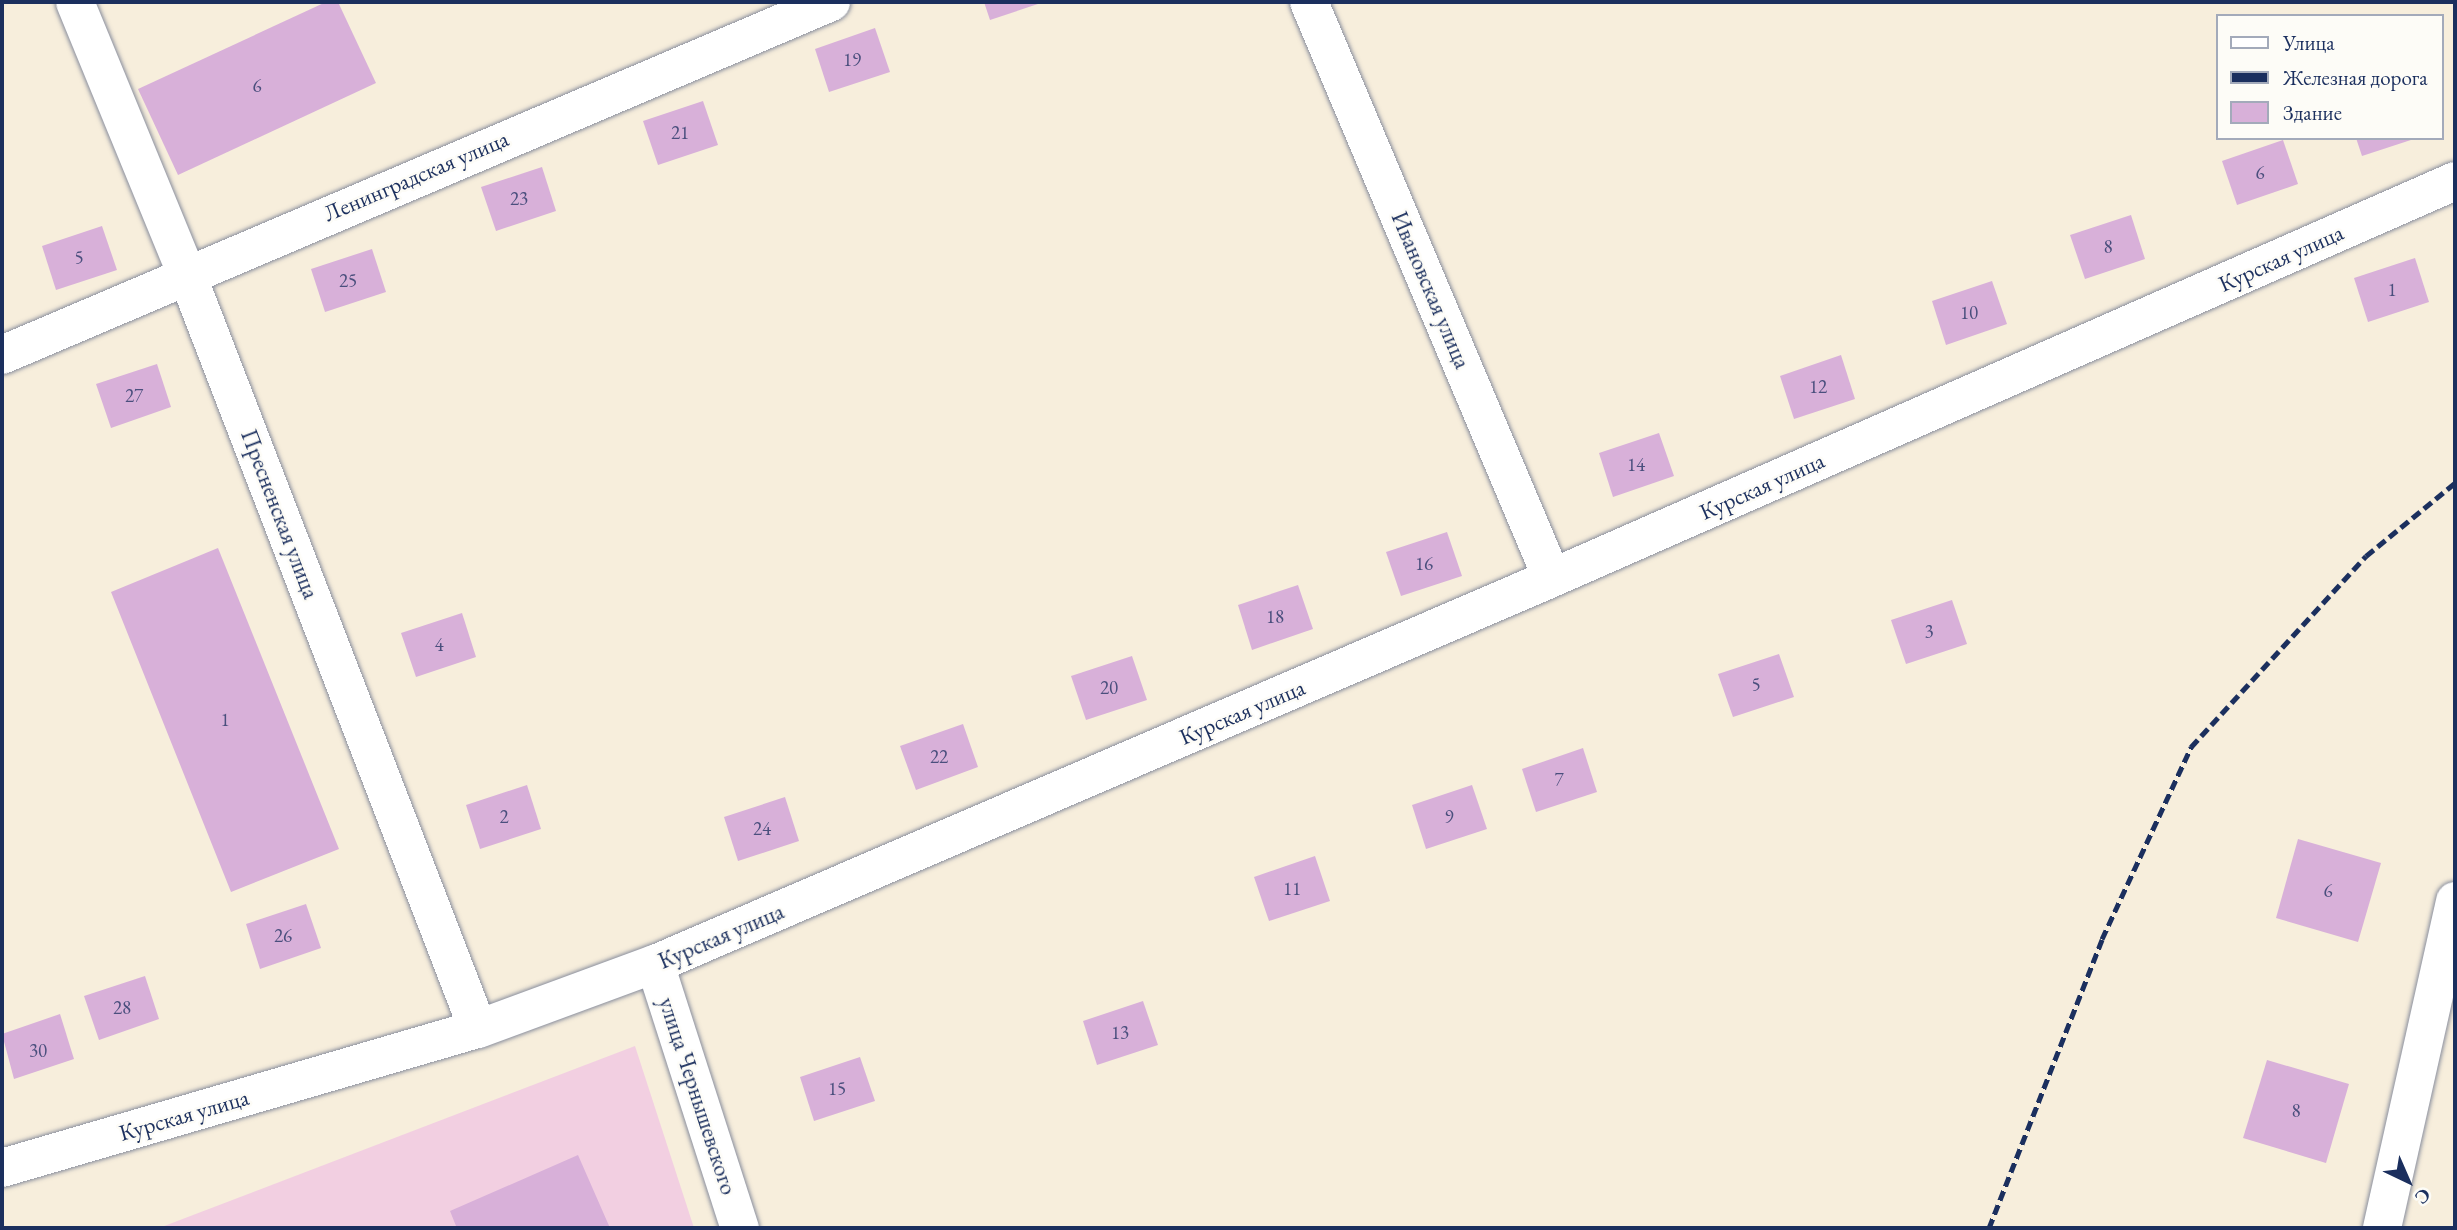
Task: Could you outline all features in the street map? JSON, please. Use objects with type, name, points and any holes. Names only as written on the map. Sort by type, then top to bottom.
[{"type":"street","name":"Пресненская улица","points":[[75,2],[186,272],[478,1029]]},
{"type":"street","name":"Ленинградская улица","points":[[2,355],[186,272],[831,2]]},
{"type":"street","name":"Ивановская улица","points":[[1309,2],[1552,578]]},
{"type":"street","name":"Курская улица","points":[[2,1168],[478,1029],[655,964],[1552,578],[2455,181]]},
{"type":"street","points":[[2382,1228],[2455,901]]},
{"type":"street","name":"улица Чернышевского","points":[[655,964],[740,1228]]},
{"type":"shaded area","points":[[635,1046],[694,1228],[159,1228]]},
{"type":"building","points":[[326,2],[338,2],[376,83],[178,175],[138,89]]},
{"type":"building","points":[[984,2],[1044,2],[990,20]]},
{"type":"building","points":[[875,28],[890,72],[829,92],[815,49]]},
{"type":"building","points":[[703,101],[718,145],[658,165],[643,121]]},
{"type":"building","points":[[2283,140],[2298,184],[2237,205],[2222,161]]},
{"type":"building","points":[[2357,140],[2411,140],[2362,156]]},
{"type":"building","points":[[542,167],[556,211],[496,231],[481,187]]},
{"type":"building","points":[[2131,215],[2145,259],[2085,279],[2070,235]]},
{"type":"building","points":[[102,226],[117,270],[56,290],[42,246]]},
{"type":"building","points":[[372,249],[386,292],[325,312],[311,269]]},
{"type":"building","points":[[2415,258],[2429,302],[2368,322],[2354,278]]},
{"type":"building","points":[[1992,281],[2007,324],[1946,345],[1932,301]]},
{"type":"building","points":[[1841,355],[1855,399],[1794,419],[1780,376]]},
{"type":"building","points":[[157,364],[171,407],[111,428],[96,384]]},
{"type":"building","points":[[1659,433],[1674,476],[1613,497],[1599,453]]},
{"type":"building","points":[[1447,532],[1462,576],[1401,596],[1386,552]]},
{"type":"building","points":[[218,548],[339,849],[231,892],[111,592]]},
{"type":"building","points":[[1298,585],[1313,629],[1252,650],[1238,605]]},
{"type":"building","points":[[1952,600],[1967,644],[1906,664],[1891,620]]},
{"type":"building","points":[[462,613],[476,657],[416,677],[401,633]]},
{"type":"building","points":[[1779,654],[1794,697],[1733,717],[1718,674]]},
{"type":"building","points":[[1132,656],[1147,700],[1086,720],[1071,676]]},
{"type":"building","points":[[963,724],[978,767],[916,790],[900,746]]},
{"type":"building","points":[[1583,748],[1597,792],[1536,812],[1522,769]]},
{"type":"building","points":[[527,785],[541,829],[480,849],[466,805]]},
{"type":"building","points":[[1472,785],[1487,829],[1426,849],[1412,805]]},
{"type":"building","points":[[785,797],[799,841],[738,861],[724,817]]},
{"type":"building","points":[[2298,839],[2381,863],[2358,942],[2276,918]]},
{"type":"building","points":[[1315,856],[1330,901],[1269,921],[1254,877]]},
{"type":"building","points":[[306,904],[321,948],[260,969],[246,924]]},
{"type":"building","points":[[145,976],[159,1019],[99,1040],[84,996]]},
{"type":"building","points":[[1143,1001],[1158,1045],[1097,1065],[1083,1021]]},
{"type":"building","points":[[60,1014],[74,1059],[14,1079],[2,1034]]},
{"type":"building","points":[[860,1057],[875,1101],[814,1121],[800,1077]]},
{"type":"building","points":[[2267,1060],[2349,1084],[2326,1163],[2243,1138]]},
{"type":"building","points":[[578,1155],[610,1228],[450,1228],[456,1226],[450,1211]]},
{"type":"railway","points":[[1989,1228],[2102,939],[2191,747],[2366,556],[2455,483]]}]
